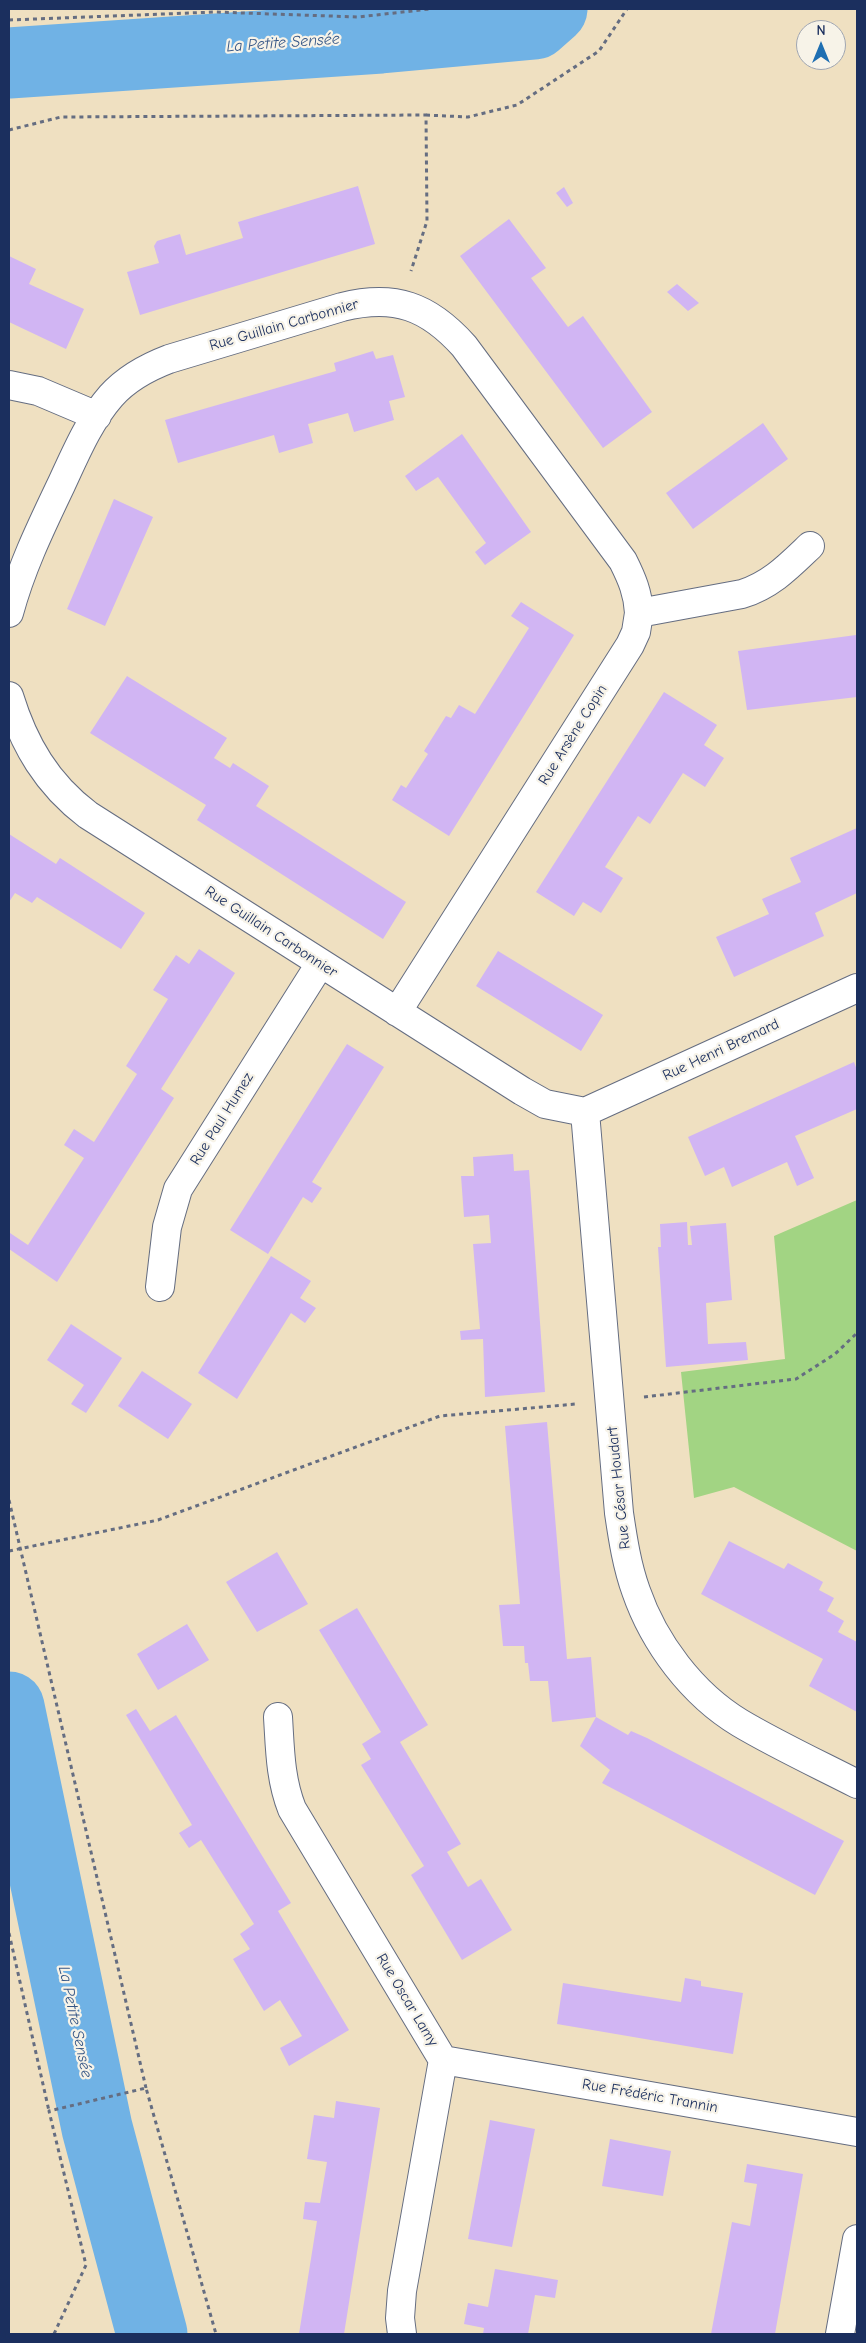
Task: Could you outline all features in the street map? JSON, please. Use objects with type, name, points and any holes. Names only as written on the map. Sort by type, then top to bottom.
[{"type":"street","name":"Rue Guillain Carbonnier","points":[[9,613],[26,560],[81,442],[111,395],[130,379],[149,366],[168,359],[342,307],[361,302],[383,301],[419,309],[434,318],[464,346],[623,561],[632,578],[638,597],[639,613]]},
{"type":"street","points":[[9,385],[38,391],[97,416]]},
{"type":"street","points":[[639,613],[742,594],[759,589],[776,578],[810,546]]},
{"type":"street","name":"Rue Arsène Copin","points":[[397,1012],[630,645],[636,632],[639,613]]},
{"type":"street","name":"Rue Guillain Carbonnier","points":[[9,696],[15,718],[41,768],[69,800],[88,815],[320,964],[536,1099],[555,1107],[585,1112]]},
{"type":"street","name":"Rue Paul Humez","points":[[160,1287],[167,1227],[178,1189],[320,964]]},
{"type":"street","name":"Rue Henri Bremard","points":[[585,1112],[857,988]]},
{"type":"street","name":"Rue César Houdart","points":[[585,1112],[619,1513],[624,1544],[636,1592],[660,1642],[678,1666],[718,1707],[739,1722],[857,1784]]},
{"type":"street","name":"Rue Oscar Lamy","points":[[278,1717],[282,1775],[292,1809],[443,2060],[402,2291],[400,2318],[402,2334]]},
{"type":"street","name":"Rue Frédéric Trannin","points":[[443,2060],[857,2132]]},
{"type":"street","points":[[840,2334],[857,2239]]},
{"type":"path","points":[[9,20],[215,12],[358,17],[430,9]]},
{"type":"path","points":[[9,130],[61,117],[426,115],[468,117],[517,105],[600,52],[627,9]]},
{"type":"path","points":[[401,304],[426,221],[426,115]]},
{"type":"path","points":[[10,1551],[158,1520],[440,1416],[610,1401],[796,1379],[835,1354],[857,1333]]},
{"type":"path","points":[[9,1500],[146,2088],[216,2334]]},
{"type":"path","points":[[9,1933],[86,2265],[54,2334]]},
{"type":"path","points":[[49,2111],[146,2088]]},
{"type":"green space","points":[[857,1200],[857,1551],[734,1487],[694,1498],[681,1372],[785,1359],[774,1236]]},
{"type":"building","points":[[358,186],[375,244],[140,315],[127,272],[159,263],[154,246],[157,241],[180,234],[186,255],[243,238],[238,222]]},
{"type":"building","points":[[564,187],[573,203],[567,207],[556,193]]},
{"type":"building","points":[[509,219],[546,268],[531,278],[568,327],[583,316],[652,412],[603,448],[460,256]]},
{"type":"building","points":[[9,256],[36,269],[29,284],[84,309],[66,349],[9,322]]},
{"type":"building","points":[[677,284],[699,303],[688,311],[667,292]]},
{"type":"building","points":[[373,351],[376,359],[393,355],[405,397],[389,401],[394,420],[354,432],[348,413],[308,424],[313,443],[279,453],[274,435],[178,463],[165,420],[336,371],[334,363]]},
{"type":"building","points":[[763,423],[788,459],[693,529],[666,493]]},
{"type":"building","points":[[462,434],[531,532],[485,565],[475,552],[486,543],[438,477],[416,491],[405,476]]},
{"type":"building","points":[[114,499],[153,517],[105,626],[67,609]]},
{"type":"building","points":[[521,602],[574,635],[449,836],[392,800],[401,785],[406,788],[428,754],[424,751],[446,716],[451,718],[459,705],[475,714],[529,628],[511,616]]},
{"type":"building","points":[[856,635],[857,697],[747,710],[738,651]]},
{"type":"building","points":[[127,676],[227,738],[214,758],[230,768],[233,763],[269,786],[256,806],[406,902],[383,939],[197,820],[206,805],[90,733]]},
{"type":"building","points":[[664,692],[717,725],[704,745],[724,758],[705,787],[683,773],[650,824],[638,816],[605,867],[623,878],[601,913],[583,902],[574,916],[536,892]]},
{"type":"building","points":[[857,828],[857,893],[815,913],[824,936],[734,977],[716,937],[769,914],[762,899],[801,882],[790,858]]},
{"type":"building","points":[[9,834],[56,864],[60,858],[145,913],[121,949],[37,897],[32,903],[15,893],[9,902]]},
{"type":"building","points":[[199,949],[235,973],[161,1089],[174,1098],[57,1282],[9,1249],[9,1234],[28,1245],[84,1158],[64,1145],[74,1129],[94,1142],[137,1074],[126,1066],[168,999],[153,990],[176,955],[189,964]]},
{"type":"building","points":[[498,951],[603,1015],[581,1051],[476,986]]},
{"type":"building","points":[[347,1044],[384,1067],[312,1182],[322,1188],[312,1203],[303,1197],[268,1254],[230,1230]]},
{"type":"building","points":[[854,1062],[857,1070],[857,1109],[795,1136],[814,1178],[797,1186],[787,1162],[732,1187],[724,1167],[705,1176],[688,1137]]},
{"type":"building","points":[[513,1154],[514,1171],[529,1170],[545,1392],[485,1397],[483,1339],[461,1340],[460,1331],[480,1329],[473,1244],[491,1243],[489,1215],[464,1217],[461,1176],[474,1176],[473,1157]]},
{"type":"building","points":[[687,1222],[688,1245],[692,1245],[690,1226],[726,1223],[732,1300],[706,1303],[708,1344],[746,1342],[748,1360],[666,1367],[658,1247],[661,1247],[660,1224]]},
{"type":"building","points":[[271,1256],[311,1281],[300,1298],[316,1308],[305,1323],[291,1313],[237,1399],[198,1373]]},
{"type":"building","points":[[71,1324],[122,1358],[86,1413],[71,1404],[84,1385],[47,1360]]},
{"type":"building","points":[[142,1371],[192,1404],[168,1439],[118,1406]]},
{"type":"building","points":[[547,1422],[567,1659],[591,1657],[596,1717],[552,1722],[548,1681],[530,1681],[528,1663],[525,1663],[524,1646],[503,1646],[499,1605],[520,1604],[505,1426]]},
{"type":"building","points":[[729,1541],[784,1569],[788,1563],[823,1582],[819,1590],[834,1598],[827,1611],[844,1621],[838,1632],[857,1642],[857,1712],[809,1686],[823,1659],[701,1594]]},
{"type":"building","points":[[277,1552],[308,1604],[257,1632],[226,1582]]},
{"type":"building","points":[[357,1608],[428,1725],[400,1742],[461,1844],[447,1852],[468,1887],[481,1879],[512,1930],[462,1960],[411,1875],[424,1866],[361,1765],[371,1759],[362,1744],[381,1732],[319,1630]]},
{"type":"building","points":[[187,1624],[209,1660],[158,1690],[137,1654]]},
{"type":"building","points":[[136,1709],[150,1731],[176,1715],[291,1903],[278,1911],[349,2030],[289,2066],[280,2048],[302,2036],[280,2000],[264,2011],[233,1959],[250,1949],[240,1934],[254,1924],[201,1840],[189,1848],[179,1833],[192,1825],[126,1715]]},
{"type":"building","points":[[596,1717],[628,1735],[631,1731],[647,1738],[844,1841],[815,1895],[602,1783],[610,1770],[580,1746]]},
{"type":"building","points":[[685,1978],[701,1981],[701,1986],[743,1993],[733,2054],[557,2024],[563,1983],[681,2002]]},
{"type":"building","points":[[336,2101],[380,2108],[344,2334],[299,2334],[317,2221],[303,2219],[305,2202],[320,2203],[327,2162],[307,2159],[314,2115],[334,2118]]},
{"type":"building","points":[[490,2120],[535,2129],[512,2247],[468,2239]]},
{"type":"building","points":[[610,2139],[671,2151],[663,2196],[602,2186]]},
{"type":"building","points":[[747,2164],[803,2174],[775,2334],[711,2334],[732,2222],[750,2226],[757,2184],[744,2182]]},
{"type":"building","points":[[495,2269],[558,2280],[555,2298],[535,2295],[528,2334],[483,2334],[484,2328],[464,2324],[468,2303],[488,2307]]},
{"type":"waterway","name":"La Petite Sensée","points":[[9,63],[381,38],[535,24],[552,9]]},
{"type":"waterway","name":"La Petite Sensée","points":[[9,1707],[97,2128],[152,2334]]}]
